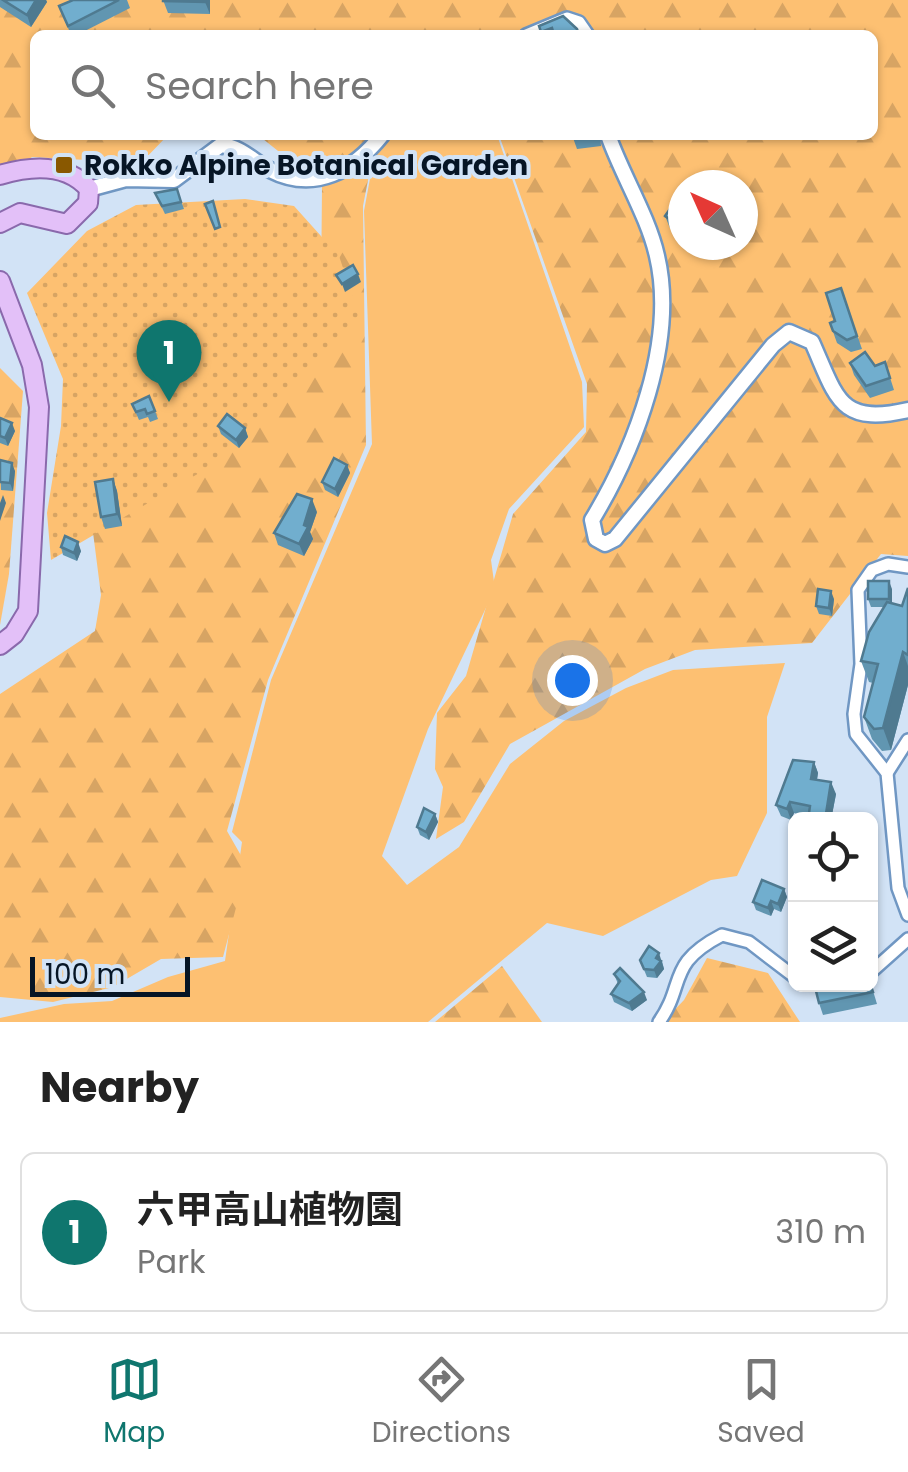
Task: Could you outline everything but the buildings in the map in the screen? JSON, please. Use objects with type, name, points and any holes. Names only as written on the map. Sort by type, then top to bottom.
[{"type":"main road","points":[[0,175],[26,168],[64,172],[89,189],[88,203],[67,224],[20,213],[0,223]]},
{"type":"main road","points":[[0,281],[32,364],[38,407],[28,611],[14,634],[0,645]]},
{"type":"street","points":[[538,30],[567,18],[579,22],[585,30]]},
{"type":"street","points":[[89,189],[126,179],[174,180],[221,146],[237,146],[284,176],[322,178],[343,173],[364,158],[378,140]]},
{"type":"street","points":[[610,140],[657,256],[660,296],[655,368],[614,482],[592,520],[596,539],[605,544],[615,540],[774,344],[789,332],[812,342],[827,380],[855,414],[875,418],[908,410]]},
{"type":"street","points":[[908,566],[888,564],[872,570],[858,590],[861,664],[854,714],[856,734],[887,773],[898,888],[908,915]]},
{"type":"street","points":[[887,773],[908,740]]},
{"type":"street","points":[[658,1022],[675,978],[698,948],[722,936],[749,942],[788,972]]},
{"type":"street","points":[[878,965],[908,940]]},
{"type":"green space","points":[[0,0],[908,0],[908,556],[881,554],[812,643],[695,650],[645,669],[510,744],[464,822],[436,839],[443,787],[435,769],[437,713],[466,676],[513,514],[586,432],[587,384],[501,140],[878,140],[878,30],[30,30],[30,140],[163,140],[141,163],[32,157],[0,183]]},
{"type":"green space","points":[[264,140],[389,140],[370,170],[363,206],[366,445],[268,680],[227,831],[247,866],[223,957],[161,959],[113,987],[53,1002],[0,997],[0,694],[95,631],[101,595],[89,501],[321,297],[322,186]]},
{"type":"green space","points":[[388,140],[499,140],[582,382],[584,427],[509,509],[491,560],[495,589],[428,729],[382,856],[407,885],[459,847],[510,764],[564,721],[626,688],[673,670],[785,663],[767,717],[767,813],[737,876],[711,880],[603,936],[547,923],[428,1022],[0,1022],[0,1018],[64,1004],[112,1001],[168,977],[225,961],[242,842],[232,832],[271,680],[372,444],[364,211],[374,157]]},
{"type":"green space","points":[[245,199],[294,206],[339,256],[359,315],[323,358],[201,472],[51,560],[47,513],[61,426],[63,379],[27,293],[87,231],[136,205]]},
{"type":"green space","points":[[0,368],[23,391],[9,574],[0,625]]},
{"type":"green space","points":[[707,958],[768,973],[800,1022],[663,1022],[684,1000]]},
{"type":"green space","points":[[502,966],[542,1022],[435,1022]]},
{"type":"place","name":"Rokko Alpine Botanical Garden","points":[[64,165]]},
{"type":"place","name":"六甲高山植物園","points":[[169,402]]}]
